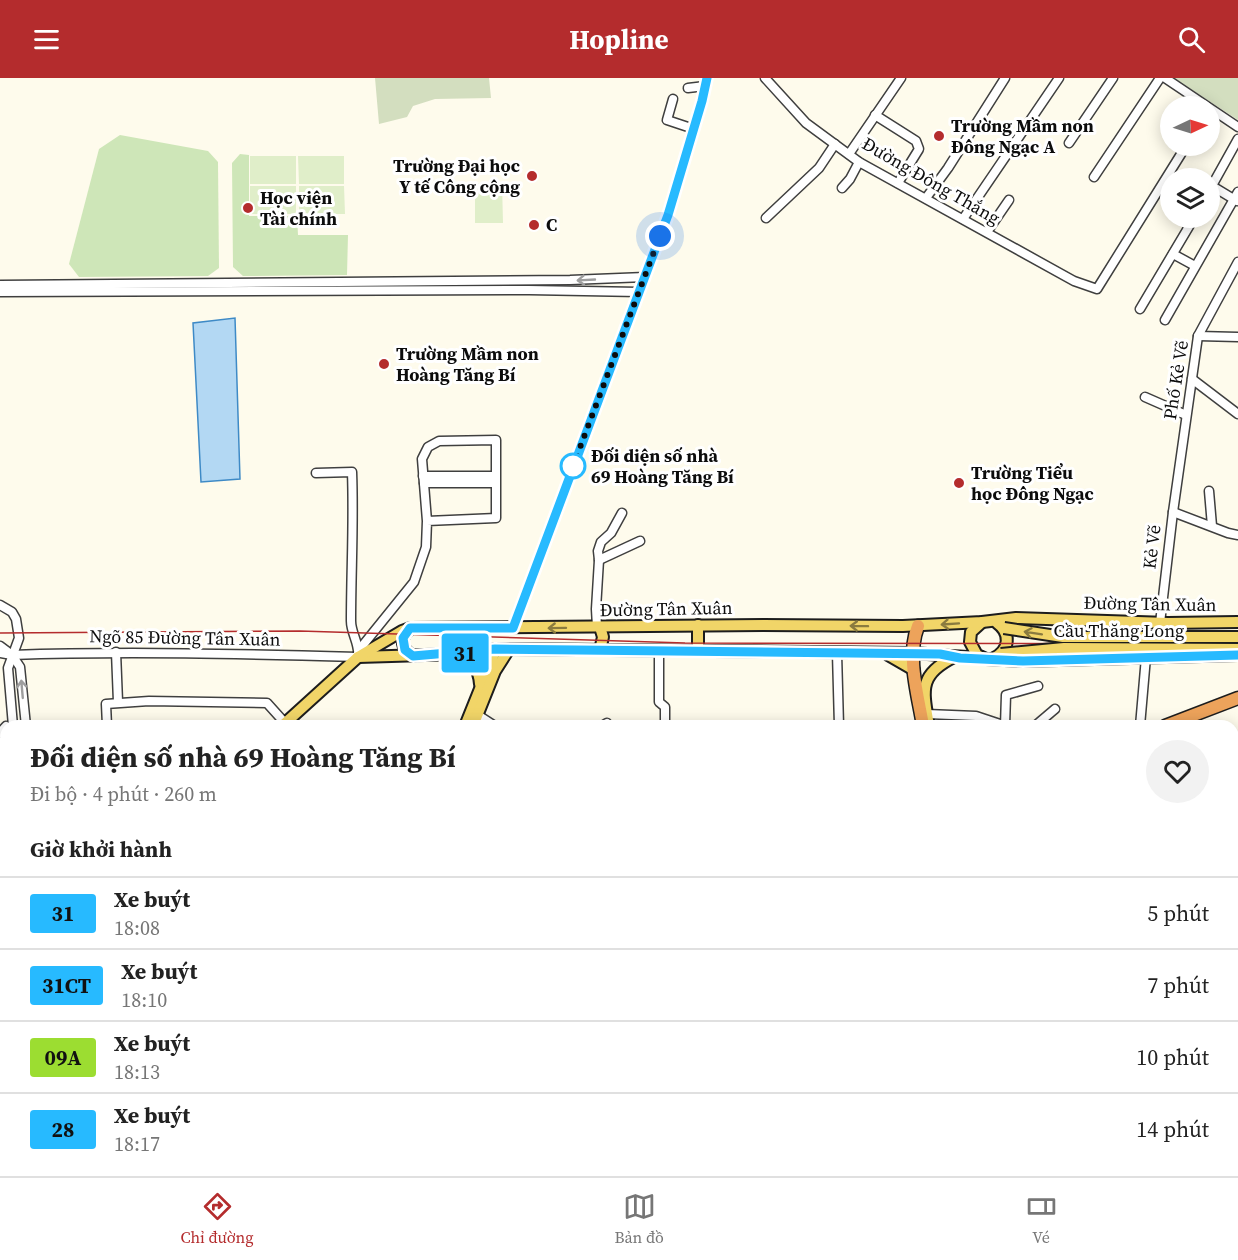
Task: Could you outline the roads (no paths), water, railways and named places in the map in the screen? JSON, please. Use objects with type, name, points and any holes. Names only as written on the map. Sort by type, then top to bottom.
[{"type":"highway","points":[[918,626],[914,639],[914,670],[925,720]]},
{"type":"highway","points":[[1181,720],[1238,698]]},
{"type":"main road","name":"Đường Tân Xuân","points":[[289,720],[359,653],[410,628],[698,625],[918,626],[1016,618],[1160,623],[1238,622]]},
{"type":"main road","points":[[986,621],[998,623],[1004,628],[1007,642],[991,657],[974,651],[970,637],[974,628],[986,621]]},
{"type":"main road","points":[[1218,622],[1216,638],[1219,655]]},
{"type":"main road","points":[[698,625],[698,650]]},
{"type":"main road","points":[[598,627],[603,637],[600,650]]},
{"type":"main road","points":[[410,628],[404,634],[403,643],[405,650],[413,656]]},
{"type":"main road","name":"Cầu Thăng Long","points":[[1004,628],[1062,637],[1238,637]]},
{"type":"main road","name":"Cầu Thăng Long","points":[[991,657],[1064,648],[1238,649]]},
{"type":"main road","points":[[359,653],[413,656],[496,649],[698,650],[913,653],[1023,661],[1238,655]]},
{"type":"main road","points":[[467,720],[496,649]]},
{"type":"main road","points":[[476,720],[495,671],[509,649]]},
{"type":"main road","points":[[885,653],[914,670]]},
{"type":"main road","points":[[458,654],[475,666],[480,675],[480,684]]},
{"type":"main road","points":[[925,720],[926,684],[929,675],[936,666],[955,657]]},
{"type":"street","points":[[849,154],[901,78]]},
{"type":"street","points":[[926,198],[948,168],[1005,78]]},
{"type":"street","points":[[963,219],[1059,78]]},
{"type":"street","points":[[1069,143],[1113,78]]},
{"type":"street","points":[[1094,177],[1160,78]]},
{"type":"street","points":[[1165,78],[1191,96]]},
{"type":"street","name":"Đường Đông Thắng","points":[[768,79],[806,123],[860,162],[1074,281],[1097,288],[1180,156]]},
{"type":"street","points":[[688,88],[706,82]]},
{"type":"street","points":[[513,628],[668,215],[706,82]]},
{"type":"street","points":[[673,99],[667,120],[694,129]]},
{"type":"street","points":[[875,115],[916,141],[919,149],[898,183]]},
{"type":"street","points":[[1220,115],[1238,127]]},
{"type":"street","points":[[1220,170],[1238,139]]},
{"type":"street","points":[[766,218],[819,168],[835,144]]},
{"type":"street","points":[[842,188],[860,162]]},
{"type":"street","points":[[1165,320],[1236,198],[1220,192]]},
{"type":"street","points":[[987,232],[1009,200]]},
{"type":"street","points":[[1140,309],[1188,228]]},
{"type":"street","points":[[1173,254],[1195,266]]},
{"type":"street","name":"Phố Kẻ Vẽ","points":[[1173,512],[1198,336],[1238,261]]},
{"type":"street","points":[[0,285],[570,280],[645,277]]},
{"type":"street","points":[[0,292],[529,290],[639,292]]},
{"type":"street","points":[[1198,336],[1238,337]]},
{"type":"street","points":[[1192,379],[1238,414]]},
{"type":"street","points":[[1145,397],[1186,415]]},
{"type":"street","points":[[359,653],[414,582],[426,548],[427,520],[422,459],[428,447],[439,441],[496,440],[496,518],[427,520]]},
{"type":"street","points":[[316,473],[352,472],[354,521],[351,625],[359,653]]},
{"type":"street","points":[[424,480],[495,480]]},
{"type":"street","points":[[1209,491],[1212,526]]},
{"type":"street","points":[[1173,512],[1238,535]]},
{"type":"street","name":"Kẻ Vẽ","points":[[1160,623],[1173,512]]},
{"type":"street","points":[[598,627],[596,609],[599,547],[611,533],[622,513]]},
{"type":"street","points":[[599,560],[640,541]]},
{"type":"street","points":[[2,608],[12,612],[19,638],[8,668],[13,720]]},
{"type":"street","points":[[0,646],[12,655],[20,667],[25,720]]},
{"type":"street","points":[[659,650],[659,702],[665,706],[665,720]]},
{"type":"street","points":[[116,652],[118,702]]},
{"type":"street","name":"Ngõ 85 Đường Tân Xuân","points":[[0,653],[12,655],[116,652],[359,653]]},
{"type":"street","points":[[837,653],[839,720]]},
{"type":"street","points":[[1141,720],[1146,657]]},
{"type":"street","points":[[1006,720],[1006,695],[1038,686]]},
{"type":"street","points":[[107,720],[106,704],[149,701],[267,703],[280,720]]},
{"type":"street","points":[[1196,720],[1238,704]]},
{"type":"street","points":[[1042,720],[1055,709]]},
{"type":"street","points":[[478,715],[486,720]]},
{"type":"street","points":[[925,720],[972,716],[986,720]]},
{"type":"water","points":[[235,318],[240,479],[201,482],[193,323]]},
{"type":"railway","points":[[0,633],[300,631],[685,643],[1238,644]]},
{"type":"place","name":"Trường Mầm non Đông Ngạc A","points":[[939,136]]},
{"type":"place","name":"Trường Đại học Y tế Công cộng","points":[[532,176]]},
{"type":"place","name":"Học viện Tài chính","points":[[248,208]]},
{"type":"place","name":"C","points":[[534,225]]},
{"type":"place","name":"Trường Mầm non Hoàng Tăng Bí","points":[[384,364]]},
{"type":"place","name":"Đối diện số nhà 69 Hoàng Tăng Bí","points":[[573,466]]},
{"type":"place","name":"Trường Tiểu học Đông Ngạc","points":[[959,483]]}]
